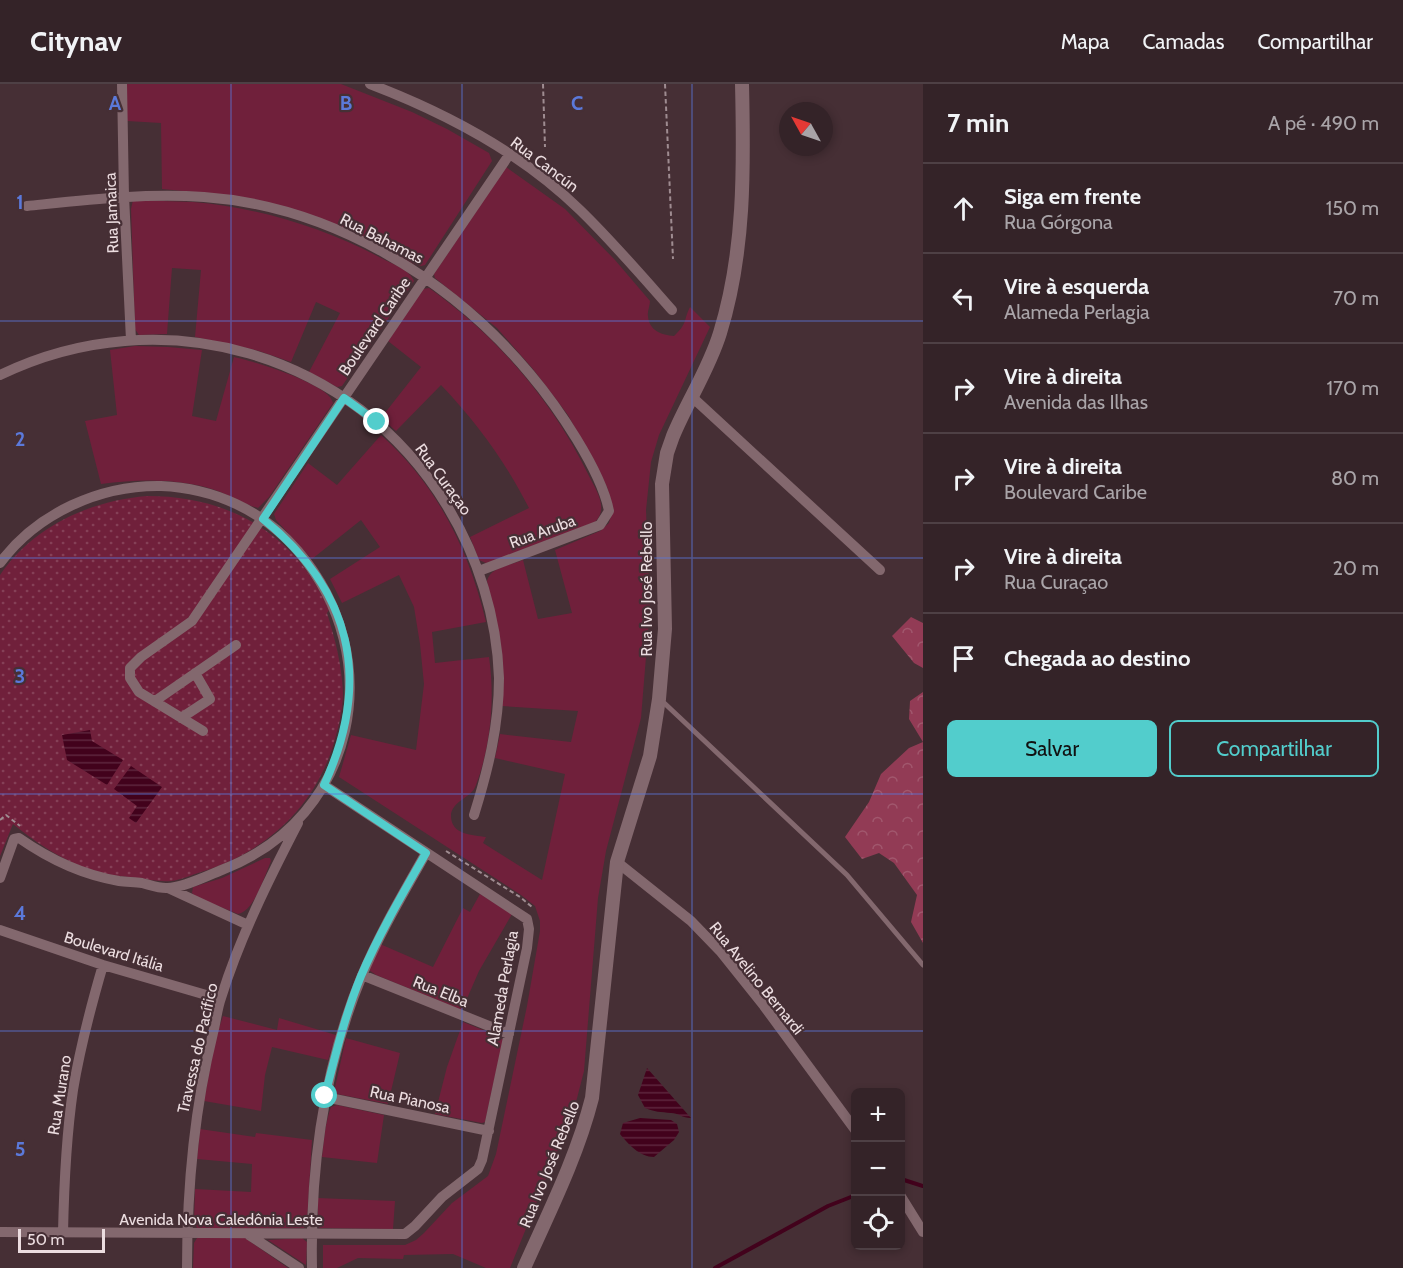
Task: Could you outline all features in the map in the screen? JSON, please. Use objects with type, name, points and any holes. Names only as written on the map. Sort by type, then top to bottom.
[{"type":"street","name":"Rua Jamaica","points":[[122,84],[124,196],[131,340]]},
{"type":"street","name":"Rua Cancún","points":[[370,84],[443,115],[509,155],[549,183],[615,245],[672,310]]},
{"type":"street","name":"Rua Ivo José Rebello","points":[[525,1268],[587,1120],[592,1098],[617,862],[650,756],[660,699],[666,606],[662,484],[670,444],[719,336],[736,264],[743,171],[742,84]]},
{"type":"street","name":"Boulevard Caribe","points":[[155,701],[139,692],[129,678],[130,668],[141,657],[192,621],[509,155]]},
{"type":"street","name":"Rua Bahamas","points":[[27,206],[124,196],[204,197],[268,207],[343,233],[382,252],[425,277],[491,331],[548,396],[584,454],[606,498],[609,511]]},
{"type":"street","name":"Rua Curaçao","points":[[0,375],[36,358],[97,344],[159,338],[179,340],[249,353],[297,370],[321,383],[377,422],[420,466],[461,528],[479,571],[491,618],[499,677],[496,721],[491,758],[474,815]]},
{"type":"street","points":[[692,396],[880,570]]},
{"type":"street","points":[[0,563],[20,540],[64,510],[90,497],[127,489],[156,486],[195,489],[233,502],[263,519],[285,537],[310,566],[335,611],[350,663],[349,708],[342,738],[324,785],[303,814],[278,838],[248,858],[203,877],[168,888]]},
{"type":"street","name":"Rua Aruba","points":[[479,571],[600,525],[609,511]]},
{"type":"street","points":[[203,731],[155,701],[236,645]]},
{"type":"street","points":[[181,718],[210,699],[195,673]]},
{"type":"street","name":"Alameda Perlagia","points":[[324,785],[527,920],[529,929],[489,1131],[478,1169],[442,1197],[405,1234]]},
{"type":"street","name":"Travessa do Pacífico","points":[[187,1268],[191,1162],[197,1114],[220,999],[248,925],[303,814]]},
{"type":"street","points":[[0,878],[14,839],[19,838],[56,861],[92,875],[168,888],[248,925]]},
{"type":"street","points":[[312,1268],[311,1234],[317,1147],[325,1096],[342,1029],[362,975],[389,918],[426,853]]},
{"type":"street","name":"Rua Avelino Bernardi","points":[[617,862],[691,921],[720,951],[764,1006],[851,1126]]},
{"type":"street","name":"Boulevard Itália","points":[[0,930],[220,999]]},
{"type":"street","name":"Rua Murano","points":[[63,1233],[65,1160],[73,1089],[84,1034],[103,964]]},
{"type":"street","name":"Rua Elba","points":[[362,975],[509,1034]]},
{"type":"street","name":"Rua Pianosa","points":[[325,1096],[489,1131]]},
{"type":"street","points":[[901,1196],[923,1232]]},
{"type":"street","name":"Avenida Nova Caledônia Leste","points":[[0,1232],[405,1234]]},
{"type":"street","points":[[249,1235],[299,1268]]},
{"type":"lane","points":[[660,699],[847,875],[923,965]]},
{"type":"path","points":[[543,84],[545,147]]},
{"type":"path","points":[[665,84],[673,259]]},
{"type":"shaded area","points":[[127,84],[341,84],[412,112],[447,129],[489,153],[492,161],[425,265],[421,266],[373,243],[224,195],[162,189],[161,123],[127,121]]},
{"type":"shaded area","points":[[506,167],[565,209],[615,260],[650,301],[649,321],[654,329],[665,335],[674,336],[683,325],[690,307],[710,327],[659,435],[651,462],[646,510],[650,608],[641,718],[606,851],[598,898],[584,1071],[566,1130],[510,1268],[486,1268],[453,1254],[404,1255],[403,1259],[358,1258],[337,1268],[323,1268],[323,1245],[405,1245],[416,1240],[452,1203],[488,1176],[496,1154],[527,1006],[540,921],[535,906],[521,895],[339,777],[351,735],[416,750],[424,684],[414,607],[399,575],[342,603],[330,579],[380,547],[361,520],[312,559],[276,520],[274,514],[308,463],[337,485],[381,435],[419,475],[448,520],[460,544],[479,595],[486,622],[432,632],[435,663],[489,657],[491,673],[490,722],[481,770],[474,789],[454,807],[452,822],[464,833],[486,837],[483,843],[542,880],[565,774],[495,758],[500,734],[571,742],[578,711],[502,706],[500,641],[487,581],[492,573],[502,567],[523,560],[538,619],[572,613],[555,550],[600,531],[609,523],[613,508],[607,487],[568,415],[533,369],[497,328],[435,278],[434,274]]},
{"type":"shaded area","points":[[133,200],[193,202],[266,214],[337,237],[404,270],[414,281],[342,386],[337,387],[309,372],[340,313],[316,302],[291,362],[259,351],[195,337],[201,270],[172,268],[167,334],[139,335],[135,329],[131,209]]},
{"type":"shaded area","points":[[429,288],[478,327],[500,349],[521,372],[558,421],[598,493],[601,511],[595,522],[490,562],[479,560],[470,537],[529,508],[490,444],[441,385],[396,431],[381,418],[421,367],[388,341],[423,289]]},
{"type":"shaded area","points":[[135,346],[202,350],[192,416],[216,421],[234,357],[290,374],[319,388],[329,396],[333,403],[269,497],[258,508],[215,490],[187,483],[130,481],[101,484],[85,421],[117,415],[110,350]]},
{"type":"shaded area","points":[[147,496],[205,503],[232,512],[256,524],[278,540],[298,560],[315,583],[329,610],[327,613],[338,652],[343,693],[338,727],[324,769],[313,790],[299,809],[265,840],[224,864],[178,880],[153,880],[108,874],[87,868],[53,852],[13,824],[0,856],[0,575],[29,543],[64,519],[104,504]]},
{"type":"shaded area","points":[[90,730],[92,741],[123,760],[107,785],[67,760],[62,735]]},
{"type":"shaded area","points":[[131,766],[162,787],[136,823],[129,818],[137,806],[114,789]]},
{"type":"shaded area","points":[[265,858],[270,858],[271,861],[266,875],[254,900],[244,912],[238,914],[196,897],[192,893],[193,887],[222,878]]},
{"type":"shaded area","points":[[480,894],[512,914],[479,971],[462,1010],[376,975],[369,970],[380,944],[433,967],[463,908],[470,912]]},
{"type":"shaded area","points":[[223,1016],[277,1030],[279,1018],[336,1035],[328,1060],[272,1047],[265,1075],[261,1111],[204,1101],[215,1040]]},
{"type":"shaded area","points":[[463,1022],[503,1040],[485,1122],[482,1123],[435,1114],[447,1067]]},
{"type":"shaded area","points":[[346,1038],[400,1053],[388,1104],[334,1092]]},
{"type":"shaded area","points":[[647,1068],[691,1118],[645,1108],[638,1095]]},
{"type":"shaded area","points":[[337,1105],[384,1115],[377,1163],[322,1157],[329,1113],[331,1107]]},
{"type":"shaded area","points":[[640,1118],[671,1120],[677,1124],[679,1132],[674,1140],[654,1157],[639,1152],[620,1134],[623,1123]]},
{"type":"shaded area","points":[[200,1129],[255,1137],[256,1133],[312,1140],[307,1222],[304,1228],[197,1228],[194,1221],[195,1189],[251,1192],[252,1164],[197,1159]]},
{"type":"shaded area","points":[[317,1198],[395,1201],[393,1229],[319,1228]]},
{"type":"shaded area","points":[[197,1238],[245,1238],[288,1268],[193,1268],[194,1243]]},
{"type":"shaded area","points":[[302,1238],[307,1242],[306,1265],[268,1240]]},
{"type":"green space","points":[[911,617],[923,623],[923,668],[914,663],[892,636]]},
{"type":"green space","points":[[923,692],[923,742],[909,719],[910,701]]},
{"type":"green space","points":[[923,742],[923,943],[911,922],[917,895],[894,863],[879,853],[862,859],[845,837],[869,802],[881,774],[909,748]]},
{"type":"waterway","points":[[905,1180],[923,1186]]},
{"type":"waterway","points":[[715,1268],[828,1206],[853,1196]]},
{"type":"route","points":[[325,1096],[342,1029],[362,975],[389,918],[426,853],[324,785],[338,753],[349,708],[350,663],[335,611],[319,579],[285,537],[263,519],[344,398],[377,422]]}]
